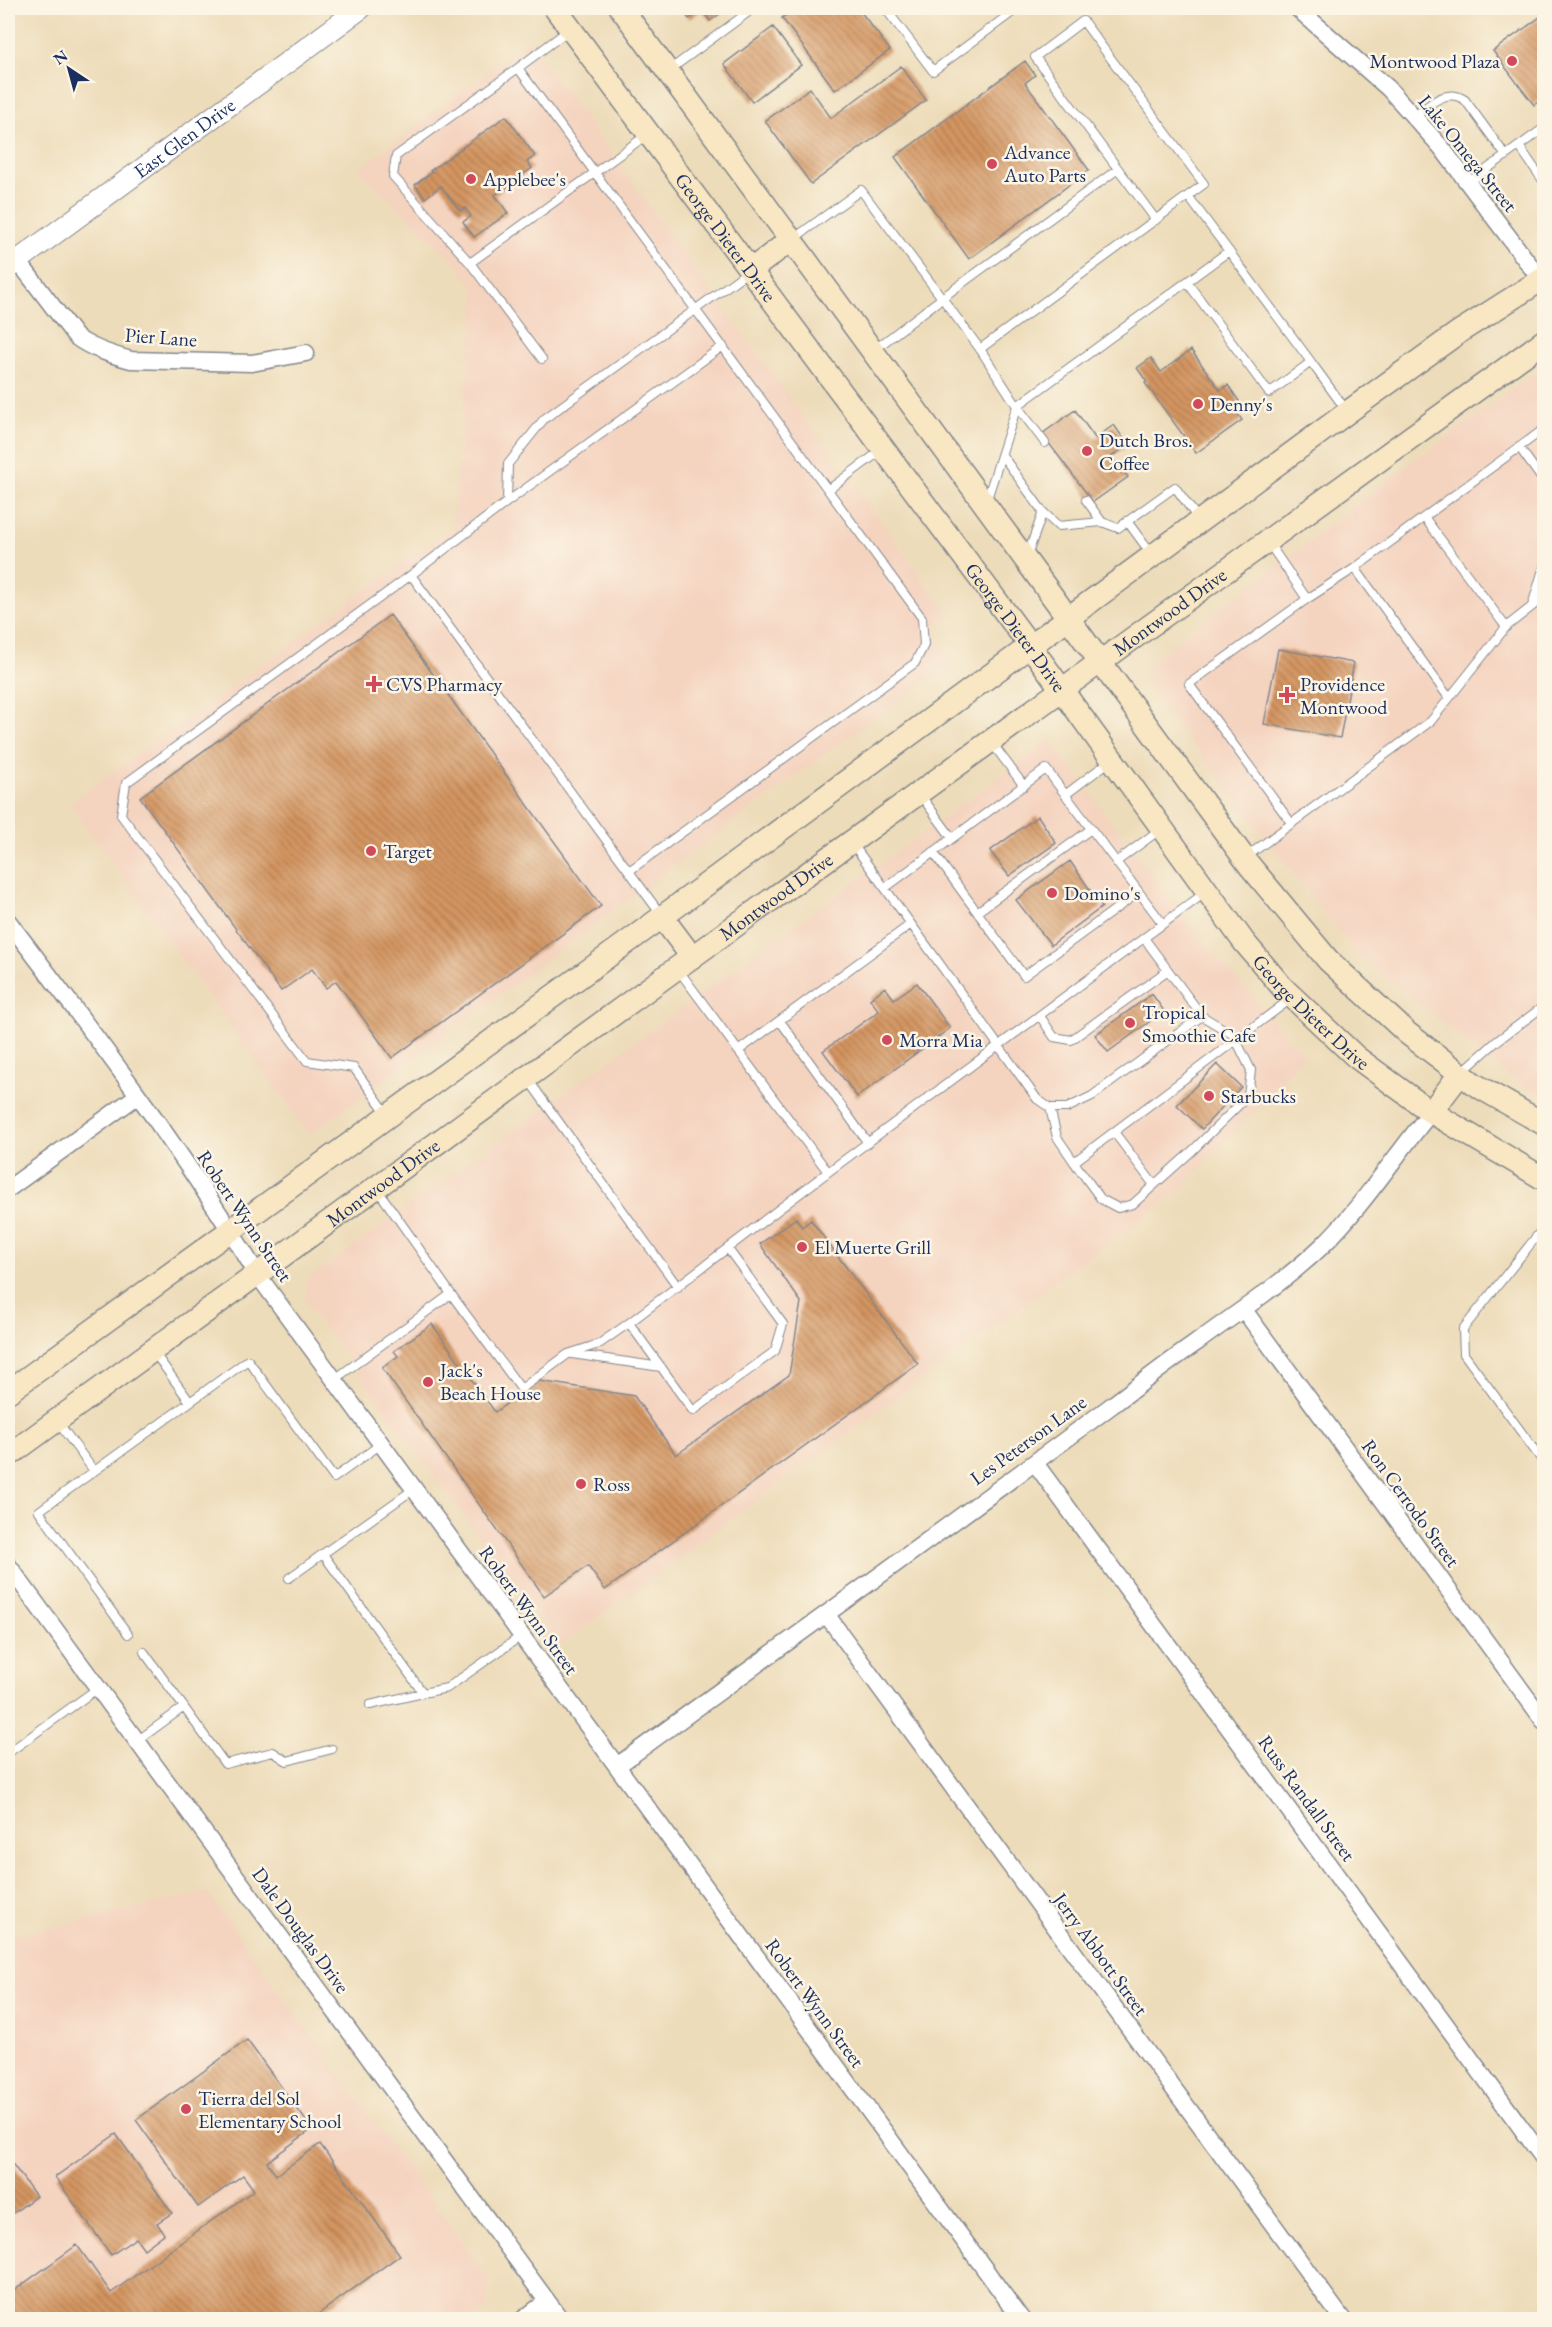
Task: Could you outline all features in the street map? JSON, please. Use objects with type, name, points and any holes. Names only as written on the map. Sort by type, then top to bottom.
[{"type":"main road","name":"George Dieter Drive","points":[[555,8],[1031,647],[1244,942],[1292,998],[1356,1058],[1431,1112],[1545,1179]]},
{"type":"main road","points":[[621,8],[1244,859],[1287,912],[1344,977],[1407,1033],[1460,1074],[1545,1124]]},
{"type":"main road","points":[[751,270],[792,239]]},
{"type":"main road","points":[[8,1392],[662,917],[1348,412],[1459,332],[1543,280]]},
{"type":"main road","name":"Montwood Drive","points":[[8,1456],[685,962],[1545,341]]},
{"type":"main road","points":[[662,917],[685,962]]},
{"type":"main road","points":[[1431,1112],[1460,1074]]},
{"type":"street","name":"East Glen Drive","points":[[13,264],[361,8]]},
{"type":"street","name":"Lake Omega Street","points":[[1297,8],[1388,88],[1469,182],[1543,280]]},
{"type":"street","name":"Pier Lane","points":[[13,264],[76,337],[84,343],[114,355],[131,360],[252,363],[306,353]]},
{"type":"street","name":"Robert Wynn Street","points":[[8,921],[90,1029],[230,1229],[257,1274],[1022,2319]]},
{"type":"street","points":[[8,1189],[137,1096]]},
{"type":"street","name":"Les Peterson Lane","points":[[616,1766],[1244,1310],[1320,1248],[1352,1216],[1431,1112]]},
{"type":"street","name":"Ron Cerrodo Street","points":[[1244,1310],[1545,1721]]},
{"type":"street","name":"Russ Randall Street","points":[[1035,1463],[1545,2159]]},
{"type":"street","name":"Dale Douglas Drive","points":[[8,1565],[561,2319]]},
{"type":"street","name":"Jerry Abbott Street","points":[[826,1614],[1343,2319]]},
{"type":"street","points":[[522,2319],[547,2301]]},
{"type":"lane","points":[[668,71],[754,8]]},
{"type":"lane","points":[[885,8],[933,71],[1018,8]]},
{"type":"lane","points":[[980,349],[1156,220],[1204,184],[1083,21],[1035,57],[1156,220]]},
{"type":"lane","points":[[542,359],[470,263],[393,176],[396,156],[571,29]]},
{"type":"lane","points":[[518,68],[922,618],[924,645],[915,663],[629,871]]},
{"type":"lane","points":[[1414,117],[1442,96],[1459,96],[1465,100],[1506,156]]},
{"type":"lane","points":[[1469,182],[1545,128]]},
{"type":"lane","points":[[470,263],[649,134]]},
{"type":"lane","points":[[1519,147],[1545,182]]},
{"type":"lane","points":[[873,351],[1118,169]]},
{"type":"lane","points":[[792,239],[861,190],[980,349],[1017,406],[1045,443]]},
{"type":"lane","points":[[1188,196],[1348,412]]},
{"type":"lane","points":[[985,504],[1017,406],[1229,251]]},
{"type":"lane","points":[[507,502],[508,464],[544,419],[751,270]]},
{"type":"lane","points":[[1187,282],[1269,393],[1311,362]]},
{"type":"lane","points":[[388,1115],[354,1068],[307,1061],[121,815],[126,783],[723,346]]},
{"type":"lane","points":[[1292,824],[1189,684],[1545,429]]},
{"type":"lane","points":[[1519,447],[1545,482]]},
{"type":"lane","points":[[828,490],[884,449]]},
{"type":"lane","points":[[1002,455],[1043,512],[1058,526],[1102,522],[1118,528],[1175,487],[1200,521]]},
{"type":"lane","points":[[1086,500],[1102,522]]},
{"type":"lane","points":[[1026,560],[1043,512]]},
{"type":"lane","points":[[1424,517],[1506,627]]},
{"type":"lane","points":[[1128,521],[1153,556]]},
{"type":"lane","points":[[1268,542],[1307,598]]},
{"type":"lane","points":[[1532,607],[1545,566]]},
{"type":"lane","points":[[1355,567],[1449,699]]},
{"type":"lane","points":[[411,575],[662,917]]},
{"type":"lane","points":[[1244,859],[1431,721],[1506,627],[1545,597]]},
{"type":"lane","points":[[991,742],[1024,786]]},
{"type":"lane","points":[[1065,795],[1112,759]]},
{"type":"lane","points":[[885,888],[1046,770],[1163,924]]},
{"type":"lane","points":[[920,793],[952,838]]},
{"type":"lane","points":[[1116,862],[1162,828]]},
{"type":"lane","points":[[977,912],[1091,829]]},
{"type":"lane","points":[[851,842],[1038,1099],[1050,1108],[1067,1108],[1092,1096],[1202,1016]]},
{"type":"lane","points":[[933,852],[1024,976],[1139,892]]},
{"type":"lane","points":[[376,1188],[521,1389],[568,1354],[599,1344],[629,1323],[1208,891]]},
{"type":"lane","points":[[738,1052],[911,924]]},
{"type":"lane","points":[[1050,1108],[1057,1137],[1101,1198],[1118,1208],[1133,1204],[1248,1096],[1251,1070],[1236,1040],[1232,1034],[1202,1016],[1144,938]]},
{"type":"lane","points":[[685,962],[738,1052],[828,1173]]},
{"type":"lane","points":[[1040,1016],[1054,1037],[1071,1040],[1168,970]]},
{"type":"lane","points":[[1074,1161],[1292,998]]},
{"type":"lane","points":[[1460,1074],[1497,1041],[1545,1006]]},
{"type":"lane","points":[[780,1021],[868,1143]]},
{"type":"lane","points":[[527,1077],[678,1287]]},
{"type":"lane","points":[[1114,1132],[1154,1185]]},
{"type":"lane","points":[[1545,1227],[1463,1329],[1464,1354],[1545,1463]]},
{"type":"lane","points":[[629,1323],[693,1411],[775,1351],[783,1324],[728,1249]]},
{"type":"lane","points":[[335,1379],[451,1294]]},
{"type":"lane","points":[[153,1350],[190,1402]]},
{"type":"lane","points":[[568,1354],[661,1367]]},
{"type":"lane","points":[[128,1634],[39,1511],[248,1360],[334,1478],[381,1444]]},
{"type":"lane","points":[[57,1420],[94,1471]]},
{"type":"lane","points":[[289,1578],[414,1488]]},
{"type":"lane","points":[[323,1554],[423,1693]]},
{"type":"lane","points":[[370,1705],[447,1688],[521,1636]]},
{"type":"lane","points":[[144,1652],[225,1764],[273,1752],[288,1761],[332,1749]]},
{"type":"lane","points":[[8,1753],[98,1688]]},
{"type":"lane","points":[[137,1741],[184,1707]]},
{"type":"shaded area","points":[[528,41],[950,616],[933,629],[951,662],[309,1135],[69,804],[452,527],[476,291],[453,260],[358,170]]},
{"type":"shaded area","points":[[1544,367],[1544,1096],[1519,1084],[1355,952],[1148,687],[1150,662],[1407,466]]},
{"type":"shaded area","points":[[1050,740],[1188,924],[1305,1056],[1179,1191],[560,1645],[305,1302],[308,1279]]},
{"type":"shaded area","name":"Tierra del Sol Elementary School","points":[[207,1892],[490,2281],[487,2308],[472,2320],[8,2319],[8,1937]]},
{"type":"building","points":[[681,8],[728,8],[710,21],[702,10],[689,19]]},
{"type":"building","points":[[797,8],[858,8],[890,50],[835,90],[782,18]]},
{"type":"building","points":[[1543,15],[1544,97],[1534,105],[1493,51]]},
{"type":"building","points":[[773,27],[801,65],[752,102],[724,64]]},
{"type":"building","name":"Advance Auto Parts","points":[[1025,61],[1035,75],[1025,83],[1089,170],[969,259],[895,157]]},
{"type":"building","points":[[901,66],[926,100],[811,184],[765,121],[810,88],[831,118]]},
{"type":"building","name":"Applebee's","points":[[506,116],[535,156],[527,162],[532,168],[495,195],[508,213],[474,237],[463,222],[471,216],[465,208],[460,211],[441,186],[425,198],[415,185],[432,172],[430,171]]},
{"type":"building","name":"Denny's","points":[[1191,350],[1220,390],[1228,385],[1239,401],[1232,406],[1242,420],[1196,453],[1145,383],[1147,382],[1137,368],[1151,358],[1161,372]]},
{"type":"building","name":"Dutch Bros. Coffee","points":[[1075,410],[1095,438],[1114,425],[1128,445],[1111,457],[1128,477],[1093,502],[1042,434]]},
{"type":"building","name":"Target","points":[[390,615],[601,906],[392,1058],[336,981],[326,988],[312,969],[281,991],[140,797]]},
{"type":"building","points":[[1278,649],[1354,663],[1340,738],[1264,724]]},
{"type":"building","points":[[1038,816],[1056,843],[1009,876],[990,851]]},
{"type":"building","points":[[1070,861],[1102,907],[1051,945],[1016,900]]},
{"type":"building","name":"Morra Mia","points":[[917,983],[950,1028],[857,1097],[823,1051],[879,1011],[870,999],[885,987],[894,999]]},
{"type":"building","name":"Tropical Smoothie Cafe","points":[[1152,994],[1164,1011],[1108,1052],[1095,1035]]},
{"type":"building","name":"Starbucks","points":[[1217,1064],[1241,1087],[1202,1129],[1177,1105]]},
{"type":"building","points":[[796,1218],[802,1227],[811,1220],[918,1364],[605,1590],[588,1566],[544,1596],[382,1368],[398,1356],[394,1351],[432,1324],[495,1412],[539,1381],[634,1396],[676,1455],[789,1375],[801,1302],[760,1244]]},
{"type":"building","points":[[247,2040],[312,2129],[267,2162],[276,2175],[320,2144],[400,2255],[310,2320],[8,2320],[8,2295],[77,2245],[111,2293],[254,2190],[243,2175],[198,2207],[136,2120]]},
{"type":"building","points":[[116,2134],[172,2213],[157,2223],[164,2234],[144,2249],[136,2238],[111,2255],[55,2177]]},
{"type":"building","points":[[8,2158],[36,2196],[8,2217]]},
{"type":"place","name":"Montwood Plaza","points":[[1512,61]]},
{"type":"place","name":"Advance Auto Parts","points":[[992,164]]},
{"type":"place","name":"Applebee's","points":[[471,179]]},
{"type":"place","name":"Denny's","points":[[1198,404]]},
{"type":"place","name":"Dutch Bros. Coffee","points":[[1087,451]]},
{"type":"place","name":"CVS Pharmacy","points":[[374,684]]},
{"type":"place","name":"Providence Montwood","points":[[1287,695]]},
{"type":"place","name":"Target","points":[[371,851]]},
{"type":"place","name":"Domino's","points":[[1052,893]]},
{"type":"place","name":"Tropical Smoothie Cafe","points":[[1130,1023]]},
{"type":"place","name":"Morra Mia","points":[[887,1040]]},
{"type":"place","name":"Starbucks","points":[[1209,1096]]},
{"type":"place","name":"El Muerte Grill","points":[[802,1247]]},
{"type":"place","name":"Jack's Beach House","points":[[428,1382]]},
{"type":"place","name":"Ross","points":[[581,1484]]},
{"type":"place","name":"Tierra del Sol Elementary School","points":[[186,2109]]}]
